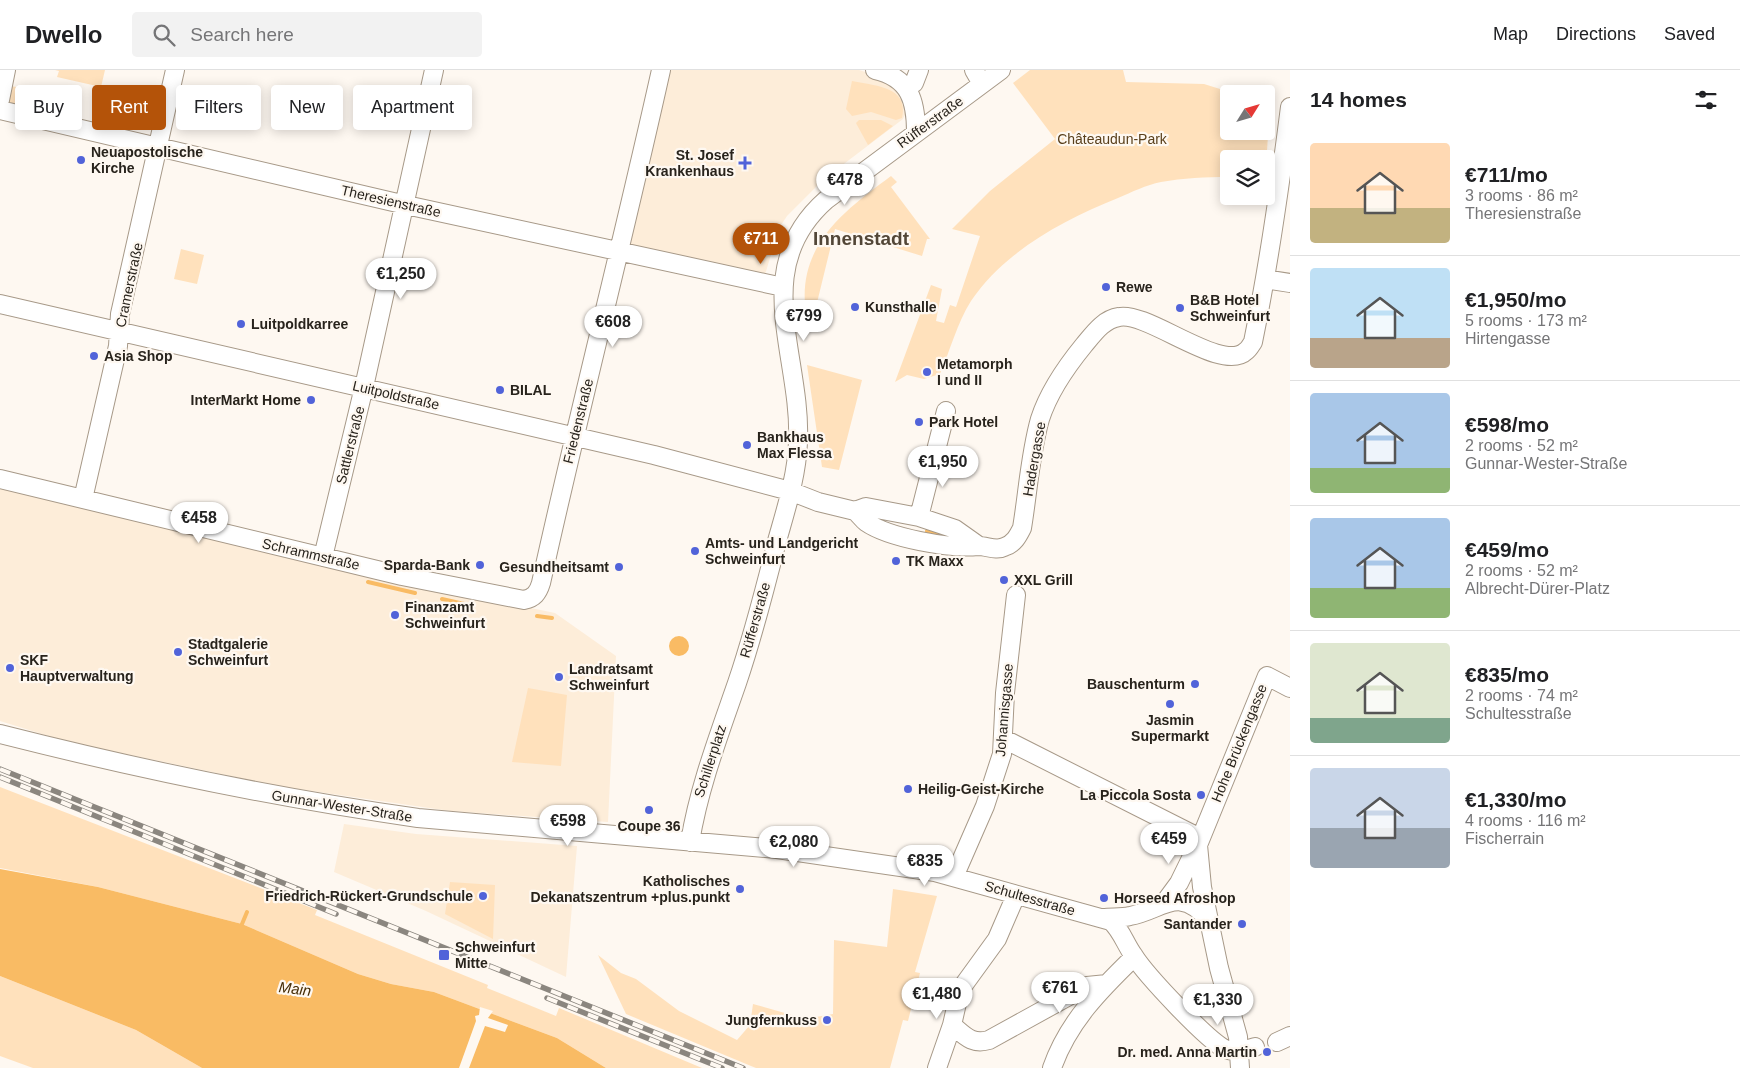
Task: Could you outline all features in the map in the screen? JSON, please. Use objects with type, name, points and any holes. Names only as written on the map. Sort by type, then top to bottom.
[{"type":"street","points":[[0,100],[6,70]]},
{"type":"street","name":"Cramerstraße","points":[[83,499],[119,332],[120,314],[175,70]]},
{"type":"street","name":"Sattlerstraße","points":[[322,557],[406,205],[434,70]]},
{"type":"street","name":"Friedenstraße","points":[[535,596],[541,583],[573,437],[620,251],[661,70]]},
{"type":"street","points":[[875,70],[889,74],[906,88],[916,113],[916,132]]},
{"type":"street","points":[[906,88],[914,83],[919,70]]},
{"type":"street","name":"Rüfferstraße","points":[[737,682],[755,626],[796,462],[799,426],[784,324],[784,287],[797,233],[810,215],[826,200],[916,132],[978,77],[1001,70]]},
{"type":"street","points":[[1290,107],[1285,196],[1266,279],[1290,283]]},
{"type":"street","name":"Theresienstraße","points":[[0,110],[406,205],[784,287]]},
{"type":"street","name":"Hadergasse","points":[[979,546],[1003,548],[1015,540],[1022,528],[1036,439],[1048,400],[1065,370],[1103,324],[1117,317],[1134,316],[1191,344],[1210,351],[1239,355],[1246,352],[1253,342],[1266,279]]},
{"type":"street","name":"Luitpoldstraße","points":[[0,304],[654,455],[790,491],[818,502],[855,511]]},
{"type":"street","points":[[919,516],[946,411]]},
{"type":"street","name":"Schrammstraße","points":[[0,479],[322,557],[524,600],[535,596]]},
{"type":"street","points":[[866,507],[919,516],[955,529],[979,546],[953,548],[887,531],[866,522],[855,511],[866,507]]},
{"type":"street","name":"Johannisgasse","points":[[954,877],[996,777],[1004,739],[1005,693],[1016,595]]},
{"type":"street","name":"Hohe Brückengasse","points":[[1165,902],[1179,883],[1199,842],[1267,676],[1277,679],[1290,688]]},
{"type":"street","name":"Schillerplatz","points":[[690,842],[698,798],[737,682]]},
{"type":"street","name":"Gunnar-Wester-Straße","points":[[0,734],[189,779],[386,814],[690,842]]},
{"type":"street","points":[[1004,739],[1199,842],[1209,920],[1245,1055]]},
{"type":"street","name":"Schultesstraße","points":[[690,842],[777,850],[935,872],[1103,918]]},
{"type":"street","points":[[937,1068],[952,1025],[960,990],[997,939],[1016,895]]},
{"type":"street","points":[[1103,918],[1130,916],[1165,902],[1183,902],[1194,907],[1209,920]]},
{"type":"street","points":[[1103,918],[1120,929],[1134,957],[1214,1041],[1224,1048],[1245,1055]]},
{"type":"street","points":[[1052,1068],[1060,1044],[1080,1013],[1134,957]]},
{"type":"street","points":[[952,1025],[968,1039],[978,1043],[989,1040],[1088,986],[1107,984]]},
{"type":"shaded area","name":"St. Josef Krankenhaus","points":[[669,70],[859,70],[894,81],[910,103],[903,119],[824,179],[787,216],[779,228],[764,278],[625,249]]},
{"type":"shaded area","points":[[0,488],[329,566],[555,613],[616,656],[608,822],[450,811],[284,787],[68,742],[0,721]]},
{"type":"shaded area","name":"Friedrich-Rückert-Grundschule","points":[[344,824],[416,834],[577,846],[566,977],[426,911],[334,872]]},
{"type":"green space","points":[[55,70],[105,70],[101,85],[92,85],[57,77],[59,71]]},
{"type":"green space","name":"Châteaudun-Park","points":[[1030,70],[1123,70],[1126,82],[1204,84],[1220,89],[1220,140],[1268,140],[1267,150],[1220,150],[1220,177],[1155,183],[1097,207],[1056,227],[1018,252],[985,283],[966,310],[940,374],[924,379],[907,375],[895,382],[931,285],[942,289],[936,321],[944,323],[950,305],[956,307],[980,236],[952,229],[990,191],[1055,139],[1013,83]]},
{"type":"green space","points":[[852,81],[880,86],[895,94],[900,99],[903,107],[902,118],[896,120],[871,112],[852,116],[846,109]]},
{"type":"green space","points":[[11,86],[15,87],[15,105],[8,103]]},
{"type":"green space","points":[[859,120],[881,120],[893,126],[868,145],[856,123]]},
{"type":"green space","points":[[891,176],[897,182],[891,187],[930,239],[927,239],[922,256],[835,229],[814,315],[806,313],[805,289],[808,268],[816,249],[827,232],[841,217]]},
{"type":"green space","points":[[181,249],[204,255],[197,284],[174,279]]},
{"type":"green space","points":[[807,365],[862,380],[839,470],[822,467]]},
{"type":"green space","points":[[528,688],[567,695],[561,766],[512,762]]},
{"type":"green space","points":[[0,787],[317,910],[315,915],[488,985],[487,988],[556,1016],[559,1008],[702,1068],[606,1068],[557,1038],[434,992],[391,984],[358,974],[242,924],[98,887],[0,868]]},
{"type":"green space","points":[[450,882],[495,885],[493,939],[445,914]]},
{"type":"green space","points":[[893,889],[937,896],[915,972],[920,973],[908,1021],[903,1020],[890,1068],[756,1068],[626,1014],[598,955],[621,973],[636,979],[679,1011],[737,1040],[750,1025],[753,1004],[813,1021],[816,1017],[833,1014],[834,940],[887,947]]},
{"type":"green space","points":[[0,976],[136,1030],[202,1068],[33,1068],[0,1056]]},
{"type":"water","points":[[679,636],[686,639],[689,646],[686,653],[679,656],[672,653],[669,646],[672,639]]},
{"type":"water","name":"Main","points":[[0,869],[98,887],[242,924],[358,974],[391,984],[434,992],[557,1038],[606,1068],[202,1068],[136,1030],[0,976]]},
{"type":"pier","points":[[480,1007],[493,1011],[488,1018],[508,1025],[505,1032],[485,1026],[469,1068],[459,1068],[476,1021],[475,1016],[479,1015]]},
{"type":"waterway","points":[[927,531],[949,537]]},
{"type":"waterway","points":[[368,582],[415,593]]},
{"type":"waterway","points":[[442,599],[473,606]]},
{"type":"waterway","points":[[537,616],[552,618]]},
{"type":"waterway","points":[[242,924],[247,912]]},
{"type":"railway","points":[[0,769],[743,1068]]},
{"type":"railway","points":[[0,777],[336,914]]},
{"type":"railway","points":[[547,998],[722,1068]]},
{"type":"place","name":"Neuapostolische Kirche","points":[[81,160]]},
{"type":"place","name":"St. Josef Krankenhaus","points":[[745,163]]},
{"type":"place","name":"Rewe","points":[[1106,287]]},
{"type":"place","name":"Kunsthalle","points":[[855,307]]},
{"type":"place","name":"B&B Hotel Schweinfurt","points":[[1180,308]]},
{"type":"place","name":"Luitpoldkarree","points":[[241,324]]},
{"type":"place","name":"Asia Shop","points":[[94,356]]},
{"type":"place","name":"Metamorph I und II","points":[[927,372]]},
{"type":"place","name":"BILAL","points":[[500,390]]},
{"type":"place","name":"InterMarkt Home","points":[[311,400]]},
{"type":"place","name":"Park Hotel","points":[[919,422]]},
{"type":"place","name":"Bankhaus Max Flessa","points":[[747,445]]},
{"type":"place","name":"Amts- und Landgericht Schweinfurt","points":[[695,551]]},
{"type":"place","name":"TK Maxx","points":[[896,561]]},
{"type":"place","name":"Sparda-Bank","points":[[480,565]]},
{"type":"place","name":"Gesundheitsamt","points":[[619,567]]},
{"type":"place","name":"XXL Grill","points":[[1004,580]]},
{"type":"place","name":"Finanzamt Schweinfurt","points":[[395,615]]},
{"type":"place","name":"Stadtgalerie Schweinfurt","points":[[178,652]]},
{"type":"place","name":"SKF Hauptverwaltung","points":[[10,668]]},
{"type":"place","name":"Landratsamt Schweinfurt","points":[[559,677]]},
{"type":"place","name":"Bauschenturm","points":[[1195,684]]},
{"type":"place","name":"Jasmin Supermarkt","points":[[1170,704]]},
{"type":"place","name":"Heilig-Geist-Kirche","points":[[908,789]]},
{"type":"place","name":"La Piccola Sosta","points":[[1201,795]]},
{"type":"place","name":"Coupe 36","points":[[649,810]]},
{"type":"place","name":"Katholisches Dekanatszentrum +plus.punkt","points":[[740,889]]},
{"type":"place","name":"Friedrich-Rückert-Grundschule","points":[[483,896]]},
{"type":"place","name":"Horseed Afroshop","points":[[1104,898]]},
{"type":"place","name":"Santander","points":[[1242,924]]},
{"type":"place","name":"Schweinfurt Mitte","points":[[444,955]]},
{"type":"place","name":"Jungfernkuss","points":[[827,1020]]},
{"type":"place","name":"Dr. med. Anna Martin","points":[[1267,1052]]},
{"type":"district","name":"Innenstadt","points":[[861,238]]}]
